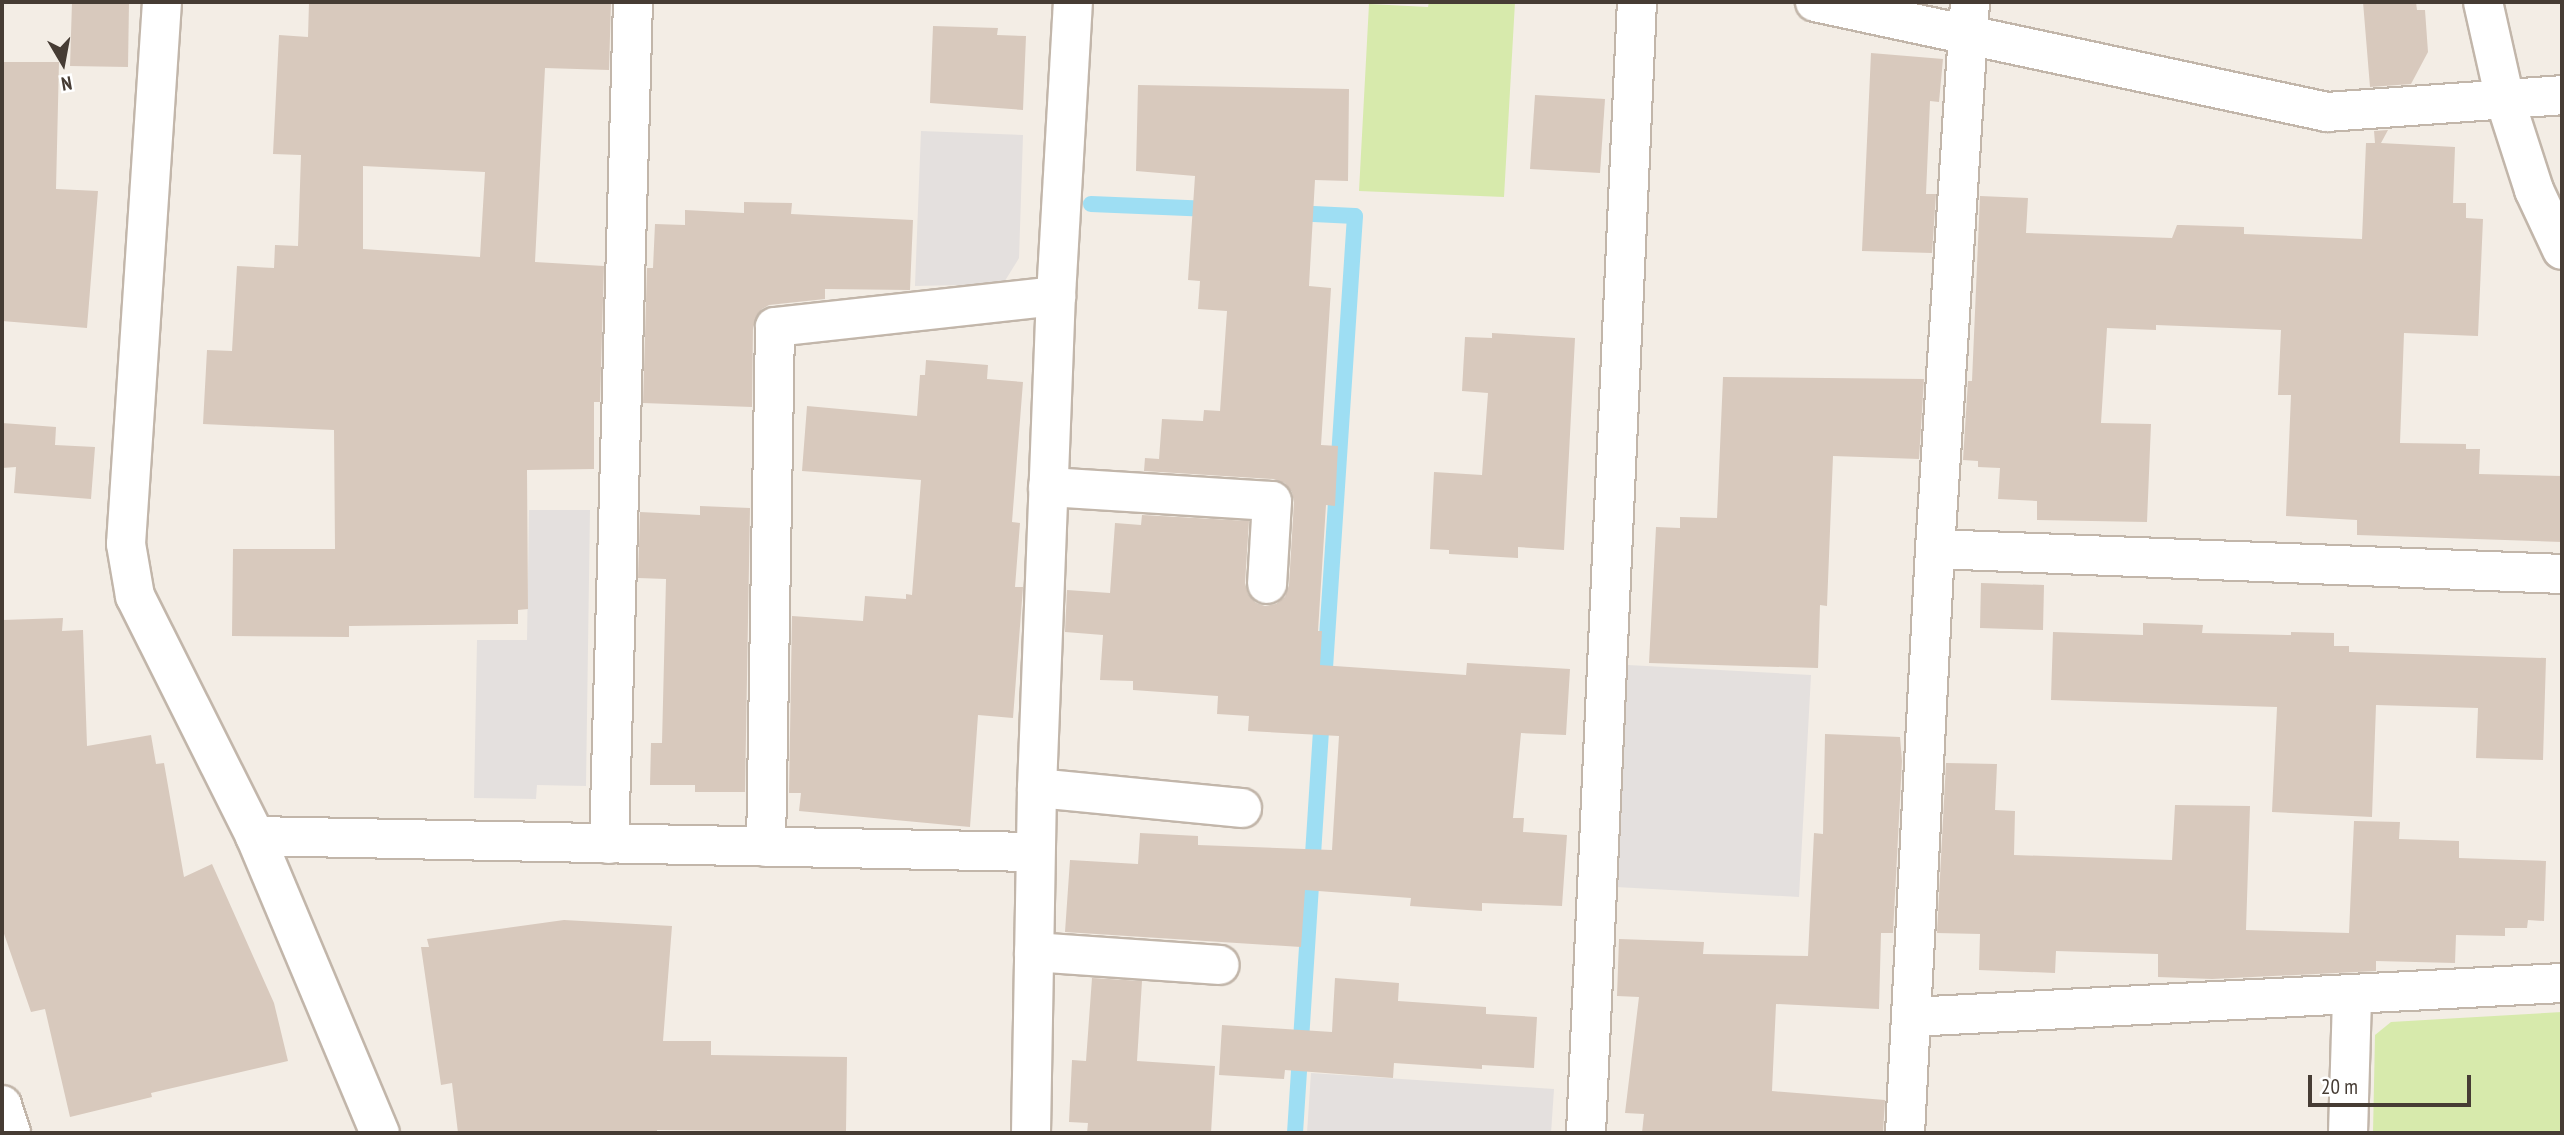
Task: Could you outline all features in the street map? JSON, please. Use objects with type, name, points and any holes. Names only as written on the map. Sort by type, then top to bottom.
[{"type":"street","points":[[162,2],[127,544],[135,596],[255,836],[380,1133]]},
{"type":"street","points":[[609,844],[633,2]]},
{"type":"street","points":[[1031,1133],[1035,852],[1048,487],[1073,2]]},
{"type":"street","points":[[1586,1133],[1637,2]]},
{"type":"street","points":[[1815,2],[1970,19],[2327,112],[2562,95]]},
{"type":"street","points":[[2483,2],[2505,100],[2534,190],[2562,250]]},
{"type":"street","points":[[1905,1133],[1935,549],[1970,19]]},
{"type":"street","points":[[766,847],[775,327],[1056,296]]},
{"type":"street","points":[[1048,487],[1272,501],[1266,584]]},
{"type":"street","points":[[1935,549],[2562,574]]},
{"type":"street","points":[[1037,788],[1242,808]]},
{"type":"street","points":[[255,836],[1035,852]]},
{"type":"street","points":[[1034,952],[1220,965]]},
{"type":"street","points":[[1911,1017],[2562,983]]},
{"type":"street","points":[[2348,1133],[2352,995]]},
{"type":"street","points":[[2,1105],[11,1133]]},
{"type":"green space","points":[[1429,2],[1515,2],[1504,197],[1359,191],[1369,4],[1428,7]]},
{"type":"green space","points":[[2562,1012],[2562,1133],[2373,1133],[2375,1035],[2391,1022]]},
{"type":"shaded area","points":[[921,131],[1023,135],[1019,258],[1003,284],[915,286]]},
{"type":"shaded area","points":[[529,510],[590,510],[586,786],[537,785],[536,799],[474,798],[477,640],[527,640]]},
{"type":"shaded area","points":[[1628,665],[1811,675],[1799,897],[1616,887]]},
{"type":"shaded area","points":[[1311,1073],[1554,1089],[1551,1133],[1307,1133]]},
{"type":"building","points":[[72,2],[129,2],[128,67],[70,66]]},
{"type":"building","points":[[309,2],[611,2],[609,70],[545,68],[535,262],[604,266],[600,402],[594,402],[594,469],[527,470],[528,609],[518,610],[518,624],[349,626],[349,637],[232,636],[233,549],[335,549],[334,430],[203,424],[207,350],[232,351],[237,266],[274,268],[275,245],[298,246],[301,155],[273,154],[279,35],[308,37]],"holes":[[[363,166],[485,172],[480,257],[363,249]]]},
{"type":"building","points":[[2363,2],[2416,2],[2417,10],[2425,10],[2428,52],[2411,84],[2370,87]]},
{"type":"building","points":[[933,26],[998,28],[997,35],[1026,36],[1023,110],[930,103]]},
{"type":"building","points":[[1871,53],[1943,59],[1939,102],[1930,101],[1926,194],[1936,194],[1932,253],[1862,251]]},
{"type":"building","points":[[2,62],[59,62],[56,189],[98,191],[87,328],[2,321]]},
{"type":"building","points":[[1138,85],[1349,89],[1348,181],[1315,180],[1309,286],[1331,288],[1321,445],[1338,446],[1335,506],[1326,505],[1318,631],[1322,631],[1320,665],[1466,675],[1467,663],[1570,669],[1566,735],[1521,733],[1513,818],[1524,818],[1523,832],[1567,835],[1562,906],[1482,903],[1482,911],[1410,906],[1411,898],[1305,890],[1301,947],[1065,932],[1070,860],[1138,864],[1140,833],[1198,836],[1198,845],[1332,850],[1339,736],[1248,731],[1249,716],[1217,714],[1218,696],[1133,690],[1133,681],[1100,680],[1103,635],[1065,632],[1067,590],[1110,593],[1115,523],[1141,525],[1142,515],[1249,521],[1245,583],[1248,594],[1256,603],[1265,606],[1276,604],[1285,597],[1289,585],[1294,502],[1292,492],[1285,483],[1273,479],[1144,471],[1145,458],[1159,459],[1162,419],[1203,421],[1204,410],[1220,411],[1227,311],[1198,309],[1200,281],[1188,280],[1195,176],[1136,171]]},
{"type":"building","points":[[1535,95],[1605,99],[1600,173],[1530,169]]},
{"type":"building","points":[[2388,130],[2381,143],[2455,147],[2453,203],[2466,203],[2466,218],[2483,219],[2478,336],[2404,333],[2400,443],[2466,444],[2466,449],[2480,449],[2479,474],[2562,476],[2562,542],[2357,535],[2357,520],[2286,516],[2291,395],[2278,395],[2281,330],[2156,325],[2156,330],[2107,328],[2101,423],[2151,424],[2147,522],[2037,520],[2037,501],[1998,499],[2000,468],[1978,467],[1978,461],[1963,460],[1968,381],[1972,381],[1980,196],[2028,198],[2026,233],[2172,238],[2177,225],[2181,225],[2244,227],[2244,234],[2362,239],[2366,143],[2375,143],[2374,131]]},
{"type":"building","points":[[744,202],[792,203],[791,214],[913,220],[910,290],[825,289],[825,299],[769,305],[762,309],[753,327],[752,407],[643,403],[647,268],[653,268],[655,224],[685,225],[685,210],[744,213]]},
{"type":"building","points":[[1492,333],[1575,338],[1564,550],[1518,547],[1518,558],[1449,554],[1449,550],[1430,549],[1434,472],[1482,475],[1488,393],[1462,391],[1465,337],[1492,338]]},
{"type":"building","points":[[926,360],[988,365],[987,379],[1023,382],[1012,522],[1020,523],[1015,587],[1023,587],[1013,718],[978,715],[970,827],[799,811],[801,793],[789,793],[792,616],[863,621],[865,596],[906,599],[906,594],[912,595],[921,480],[802,471],[807,406],[917,416],[920,375],[925,375]]},
{"type":"building","points":[[1723,377],[1924,379],[1919,459],[1833,456],[1827,606],[1820,605],[1818,668],[1649,663],[1656,527],[1680,528],[1680,517],[1717,518]]},
{"type":"building","points":[[2,423],[56,427],[55,445],[95,447],[91,499],[14,493],[16,467],[2,468]]},
{"type":"building","points":[[700,506],[750,508],[745,792],[695,792],[695,785],[650,785],[651,743],[662,743],[666,579],[638,578],[640,512],[700,515]]},
{"type":"building","points":[[1981,583],[2044,585],[2043,630],[1980,628]]},
{"type":"building","points":[[63,618],[62,631],[83,630],[87,746],[151,735],[156,764],[164,763],[184,877],[212,864],[274,1003],[288,1061],[151,1093],[152,1097],[70,1117],[45,1009],[31,1012],[2,928],[2,620]]},
{"type":"building","points":[[2143,623],[2203,625],[2202,633],[2334,633],[2334,646],[2349,646],[2349,652],[2546,658],[2543,760],[2476,758],[2478,708],[2376,705],[2372,817],[2272,812],[2277,707],[2051,700],[2053,632],[2143,635]]},
{"type":"building","points":[[1825,734],[1900,737],[1902,761],[1893,933],[1881,933],[1879,1009],[1776,1004],[1772,1091],[1885,1100],[1883,1133],[1642,1133],[1644,1114],[1625,1113],[1639,997],[1617,996],[1619,939],[1704,942],[1703,954],[1808,956],[1814,833],[1823,834]]},
{"type":"building","points":[[1946,763],[1997,764],[1995,810],[2015,811],[2014,855],[2172,860],[2175,805],[2250,806],[2246,930],[2349,933],[2354,821],[2400,822],[2399,839],[2459,841],[2459,858],[2546,861],[2544,921],[2528,920],[2527,928],[2505,928],[2505,936],[2456,935],[2455,963],[2376,961],[2376,971],[2212,979],[2158,977],[2158,954],[2056,951],[2055,973],[1979,970],[1980,934],[1937,933]]},
{"type":"building","points":[[564,920],[672,926],[663,1041],[711,1041],[711,1055],[847,1057],[846,1132],[657,1130],[657,1133],[458,1133],[452,1083],[441,1085],[421,947],[429,947],[427,939]]},
{"type":"building","points":[[1092,978],[1142,981],[1137,1061],[1215,1066],[1211,1133],[1087,1133],[1088,1123],[1069,1122],[1072,1060],[1086,1061]]},
{"type":"building","points":[[1335,978],[1399,983],[1398,1001],[1486,1007],[1486,1014],[1537,1017],[1534,1068],[1482,1065],[1482,1069],[1394,1063],[1393,1078],[1285,1070],[1284,1079],[1219,1075],[1222,1025],[1332,1032]]},
{"type":"waterway","points":[[1091,204],[1211,209]]},
{"type":"waterway","points":[[1293,213],[1355,216],[1324,687]]},
{"type":"waterway","points":[[1295,1133],[1322,713]]}]
